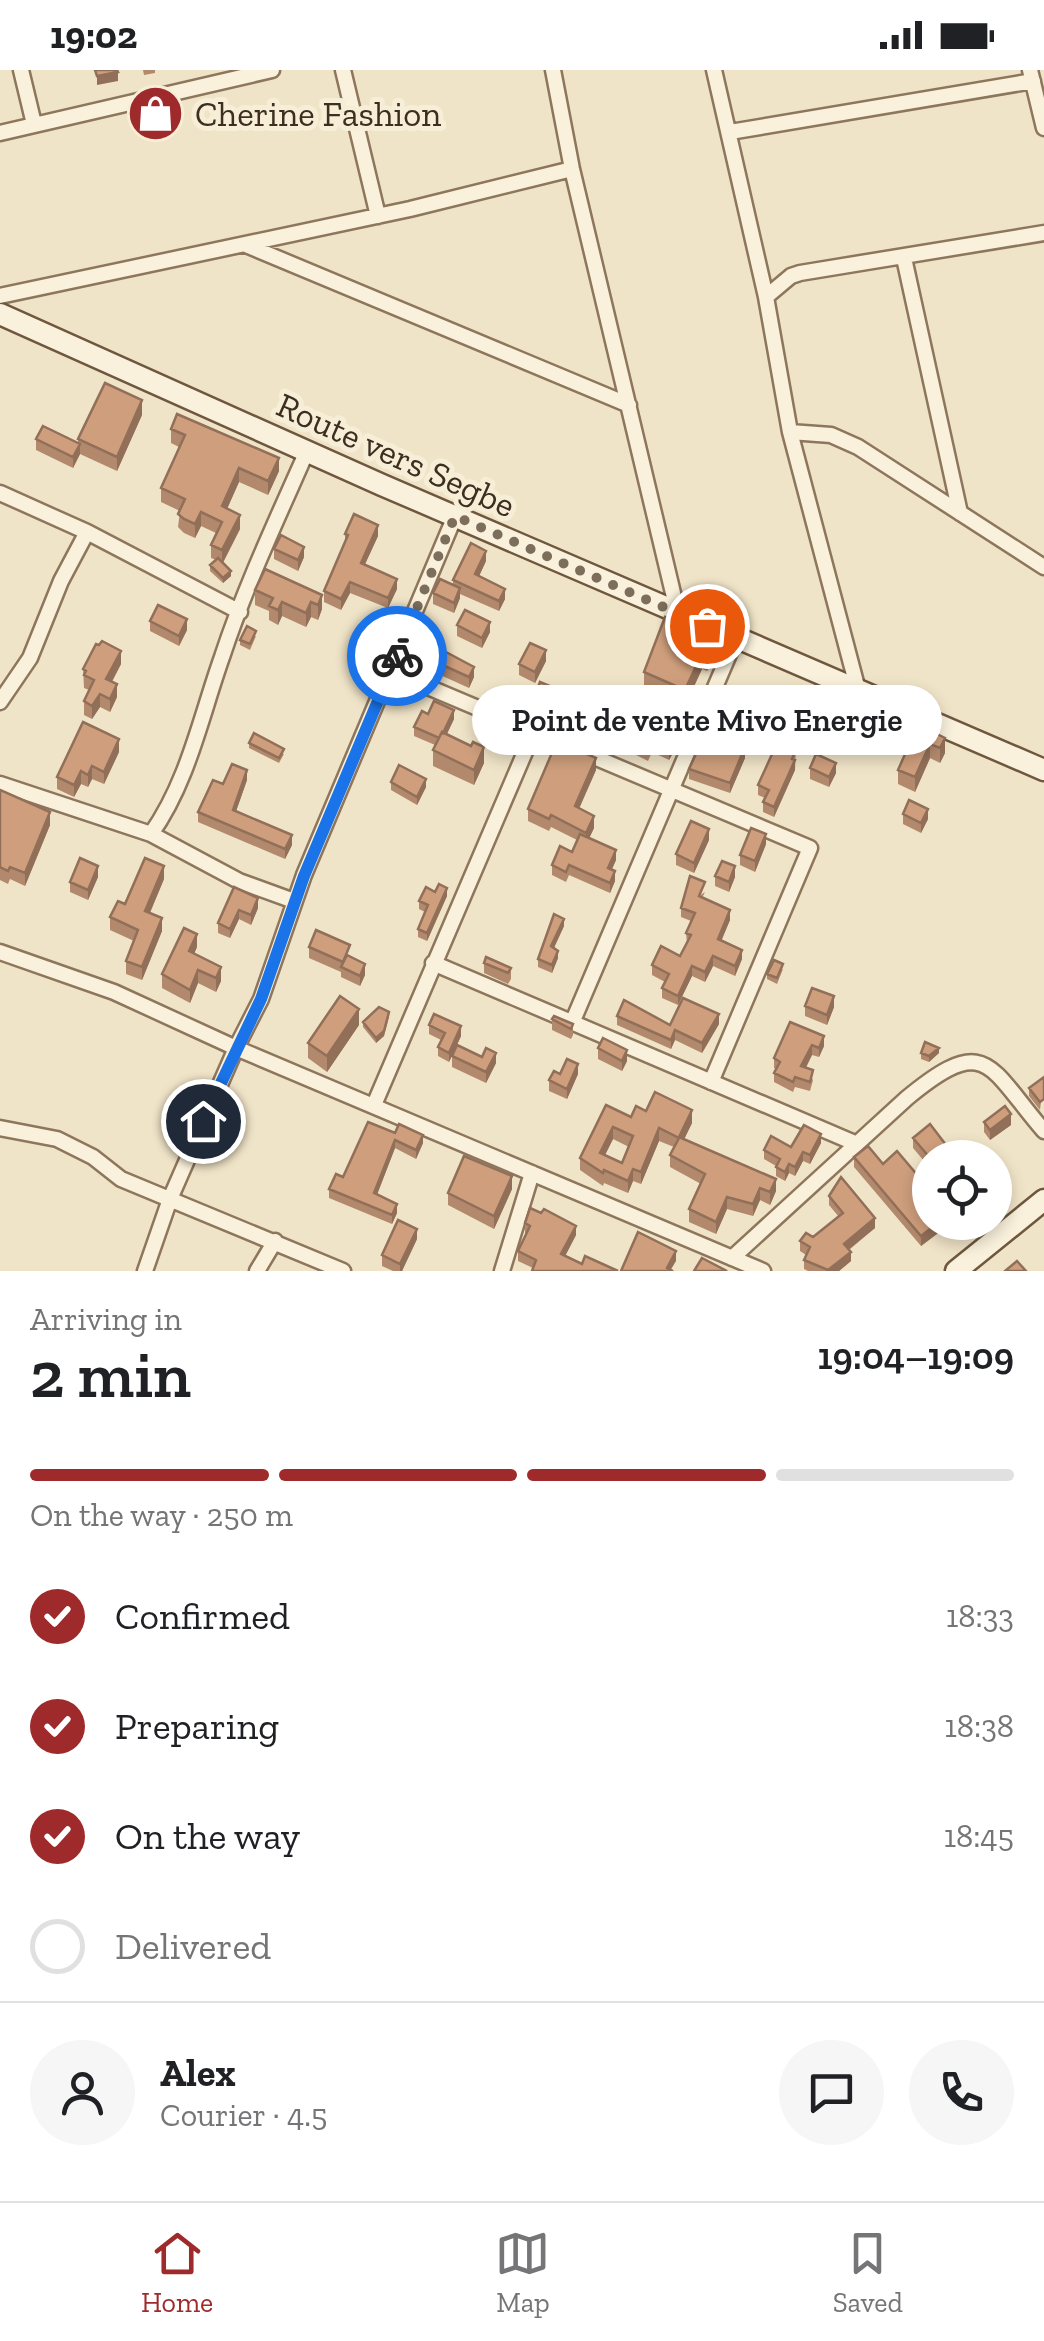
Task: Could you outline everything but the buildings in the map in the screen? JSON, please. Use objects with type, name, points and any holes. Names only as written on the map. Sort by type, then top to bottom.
[{"type":"main road","name":"Route vers Segbe","points":[[0,314],[678,614],[1044,770]]},
{"type":"main road","points":[[970,1267],[1044,1200]]},
{"type":"street","points":[[21,70],[34,124]]},
{"type":"street","points":[[0,132],[272,70]]},
{"type":"street","points":[[343,70],[378,216]]},
{"type":"street","points":[[553,70],[572,170],[678,614]]},
{"type":"street","points":[[714,70],[766,297],[790,432],[858,690]]},
{"type":"street","points":[[730,132],[1031,75],[1044,128]]},
{"type":"street","points":[[0,296],[378,216],[572,170]]},
{"type":"street","points":[[766,297],[791,276],[1044,233]]},
{"type":"street","points":[[245,244],[628,405]]},
{"type":"street","points":[[904,258],[960,513]]},
{"type":"street","points":[[790,432],[831,435],[858,447],[1044,566]]},
{"type":"street","points":[[150,834],[164,816],[201,725],[222,656],[308,452]]},
{"type":"street","points":[[0,494],[86,532],[240,612]]},
{"type":"street","points":[[146,1271],[170,1199],[261,999],[294,901],[455,516]]},
{"type":"street","points":[[0,702],[30,658],[61,580],[86,532]]},
{"type":"street","points":[[572,1023],[736,638]]},
{"type":"street","points":[[390,671],[810,848],[711,1082]]},
{"type":"street","points":[[374,1105],[534,732]]},
{"type":"street","points":[[0,784],[150,834],[222,874],[294,901]]},
{"type":"street","points":[[0,952],[114,992],[236,1048],[762,1271]]},
{"type":"street","points":[[432,963],[856,1144]]},
{"type":"street","points":[[732,1258],[934,1076],[971,1060],[988,1065],[1044,1132]]},
{"type":"street","points":[[1,1130],[57,1140],[93,1157],[121,1178],[343,1271]]},
{"type":"street","points":[[502,1271],[532,1173]]},
{"type":"street","points":[[257,1271],[275,1241]]},
{"type":"way so far","points":[[397,656],[455,516],[707,626]]},
{"type":"place","name":"Cherine Fashion","points":[[156,114]]},
{"type":"place","name":"Point de vente Mivo Energie","points":[[707,626]]},
{"type":"route","points":[[203,1121],[261,999],[304,876],[397,656]]}]
